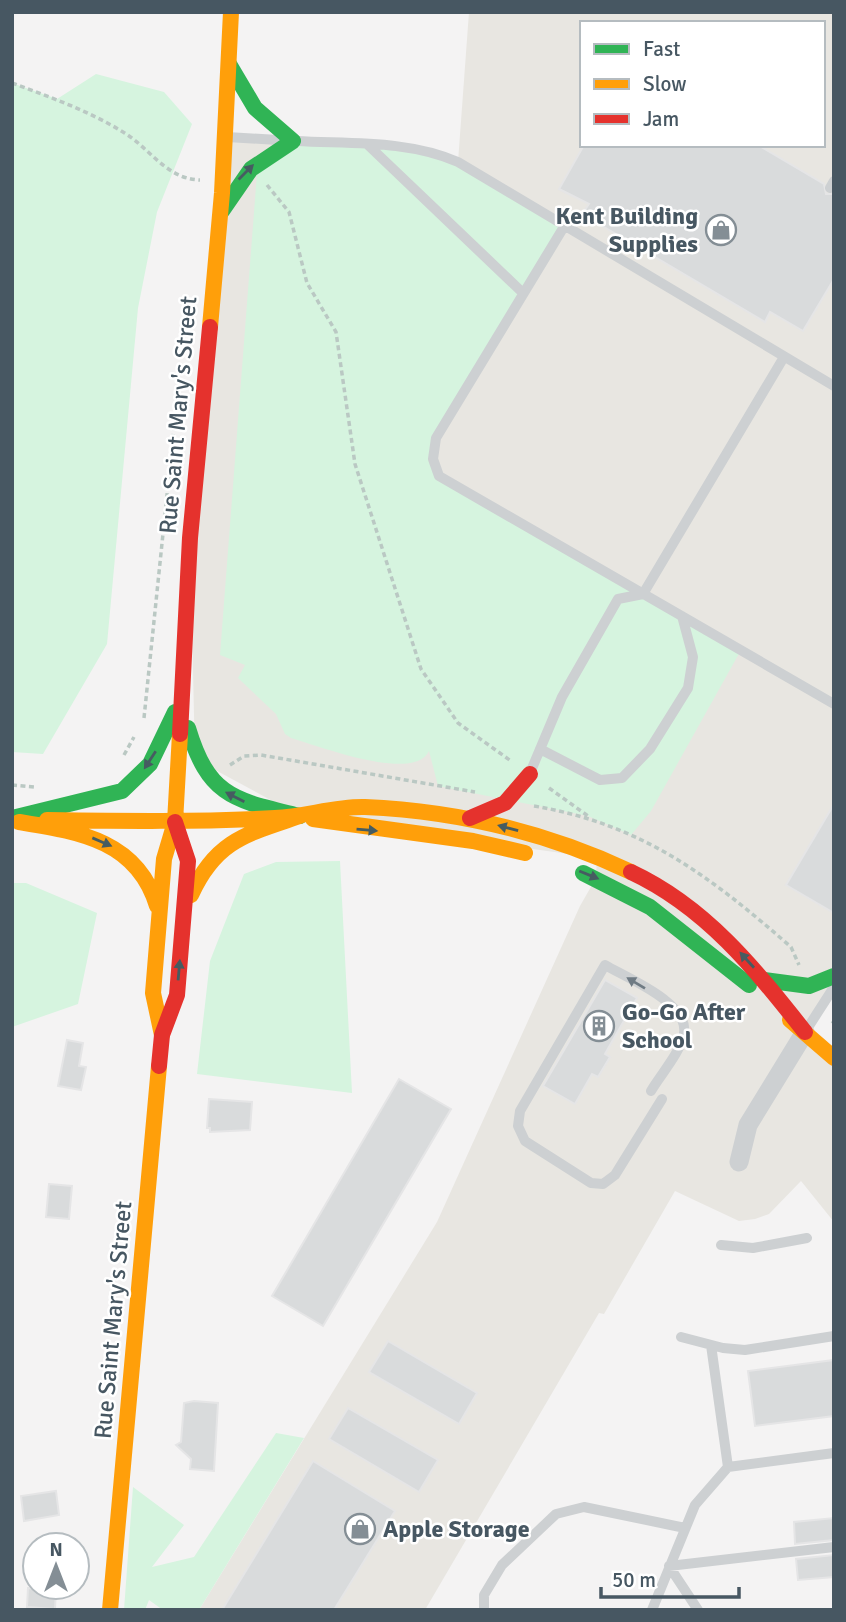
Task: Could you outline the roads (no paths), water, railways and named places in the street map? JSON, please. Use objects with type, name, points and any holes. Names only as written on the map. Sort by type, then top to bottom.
[{"type":"main road","name":"Rue Saint Mary's Street","points":[[162,1035],[153,993],[164,859],[176,822],[190,538],[222,177],[231,12]]},
{"type":"main road","points":[[218,221],[244,174],[258,161],[293,141],[262,120],[244,97],[228,62]]},
{"type":"main road","points":[[181,699],[195,759],[213,786],[246,803],[358,829],[442,835],[502,846],[537,857]]},
{"type":"main road","points":[[12,819],[122,790],[150,764],[181,699]]},
{"type":"main road","points":[[470,818],[495,811],[511,800],[530,774]]},
{"type":"main road","points":[[530,774],[528,810],[546,839]]},
{"type":"main road","points":[[12,819],[176,822],[300,817],[355,807],[470,818],[546,839],[597,858],[678,901],[705,919],[747,959],[804,1032]]},
{"type":"main road","points":[[184,914],[197,878],[210,857],[228,842],[300,817]]},
{"type":"main road","points":[[12,819],[78,832],[118,849],[147,877],[160,913]]},
{"type":"main road","name":"Rue Saint Mary's Street","points":[[110,1610],[162,1035],[177,995],[184,914],[188,861],[176,822]]},
{"type":"main road","points":[[573,869],[596,878],[684,929],[834,1058]]},
{"type":"main road","points":[[764,980],[797,987],[828,981],[834,976]]},
{"type":"street","points":[[740,1163],[748,1125],[804,1032]]},
{"type":"lane","points":[[223,137],[433,151],[458,162],[834,386]]},
{"type":"lane","points":[[368,145],[523,293]]},
{"type":"lane","points":[[565,225],[436,438],[433,459],[439,476],[834,704]]},
{"type":"lane","points":[[530,774],[562,697],[618,599],[643,594],[784,357]]},
{"type":"lane","points":[[540,748],[600,780],[622,778],[650,749],[688,688],[692,657],[682,616]]},
{"type":"lane","points":[[651,1091],[683,1037],[682,1018],[674,1006],[605,965],[520,1111],[520,1134],[525,1141],[591,1184],[603,1184],[615,1175],[662,1098]]},
{"type":"lane","points":[[804,1032],[834,987]]},
{"type":"lane","points":[[721,1245],[754,1248],[807,1238]]},
{"type":"lane","points":[[681,1337],[745,1350],[834,1336]]},
{"type":"lane","points":[[711,1345],[728,1467]]},
{"type":"lane","points":[[652,1610],[695,1505],[728,1467],[834,1453]]},
{"type":"lane","points":[[484,1610],[485,1595],[502,1565],[556,1514],[584,1507],[685,1528]]},
{"type":"lane","points":[[669,1566],[834,1547]]},
{"type":"lane","points":[[669,1566],[698,1610]]},
{"type":"place","name":"Kent Building Supplies","points":[[721,230]]},
{"type":"place","name":"Go-Go After School","points":[[599,1026]]},
{"type":"place","name":"Apple Storage","points":[[360,1529]]}]
